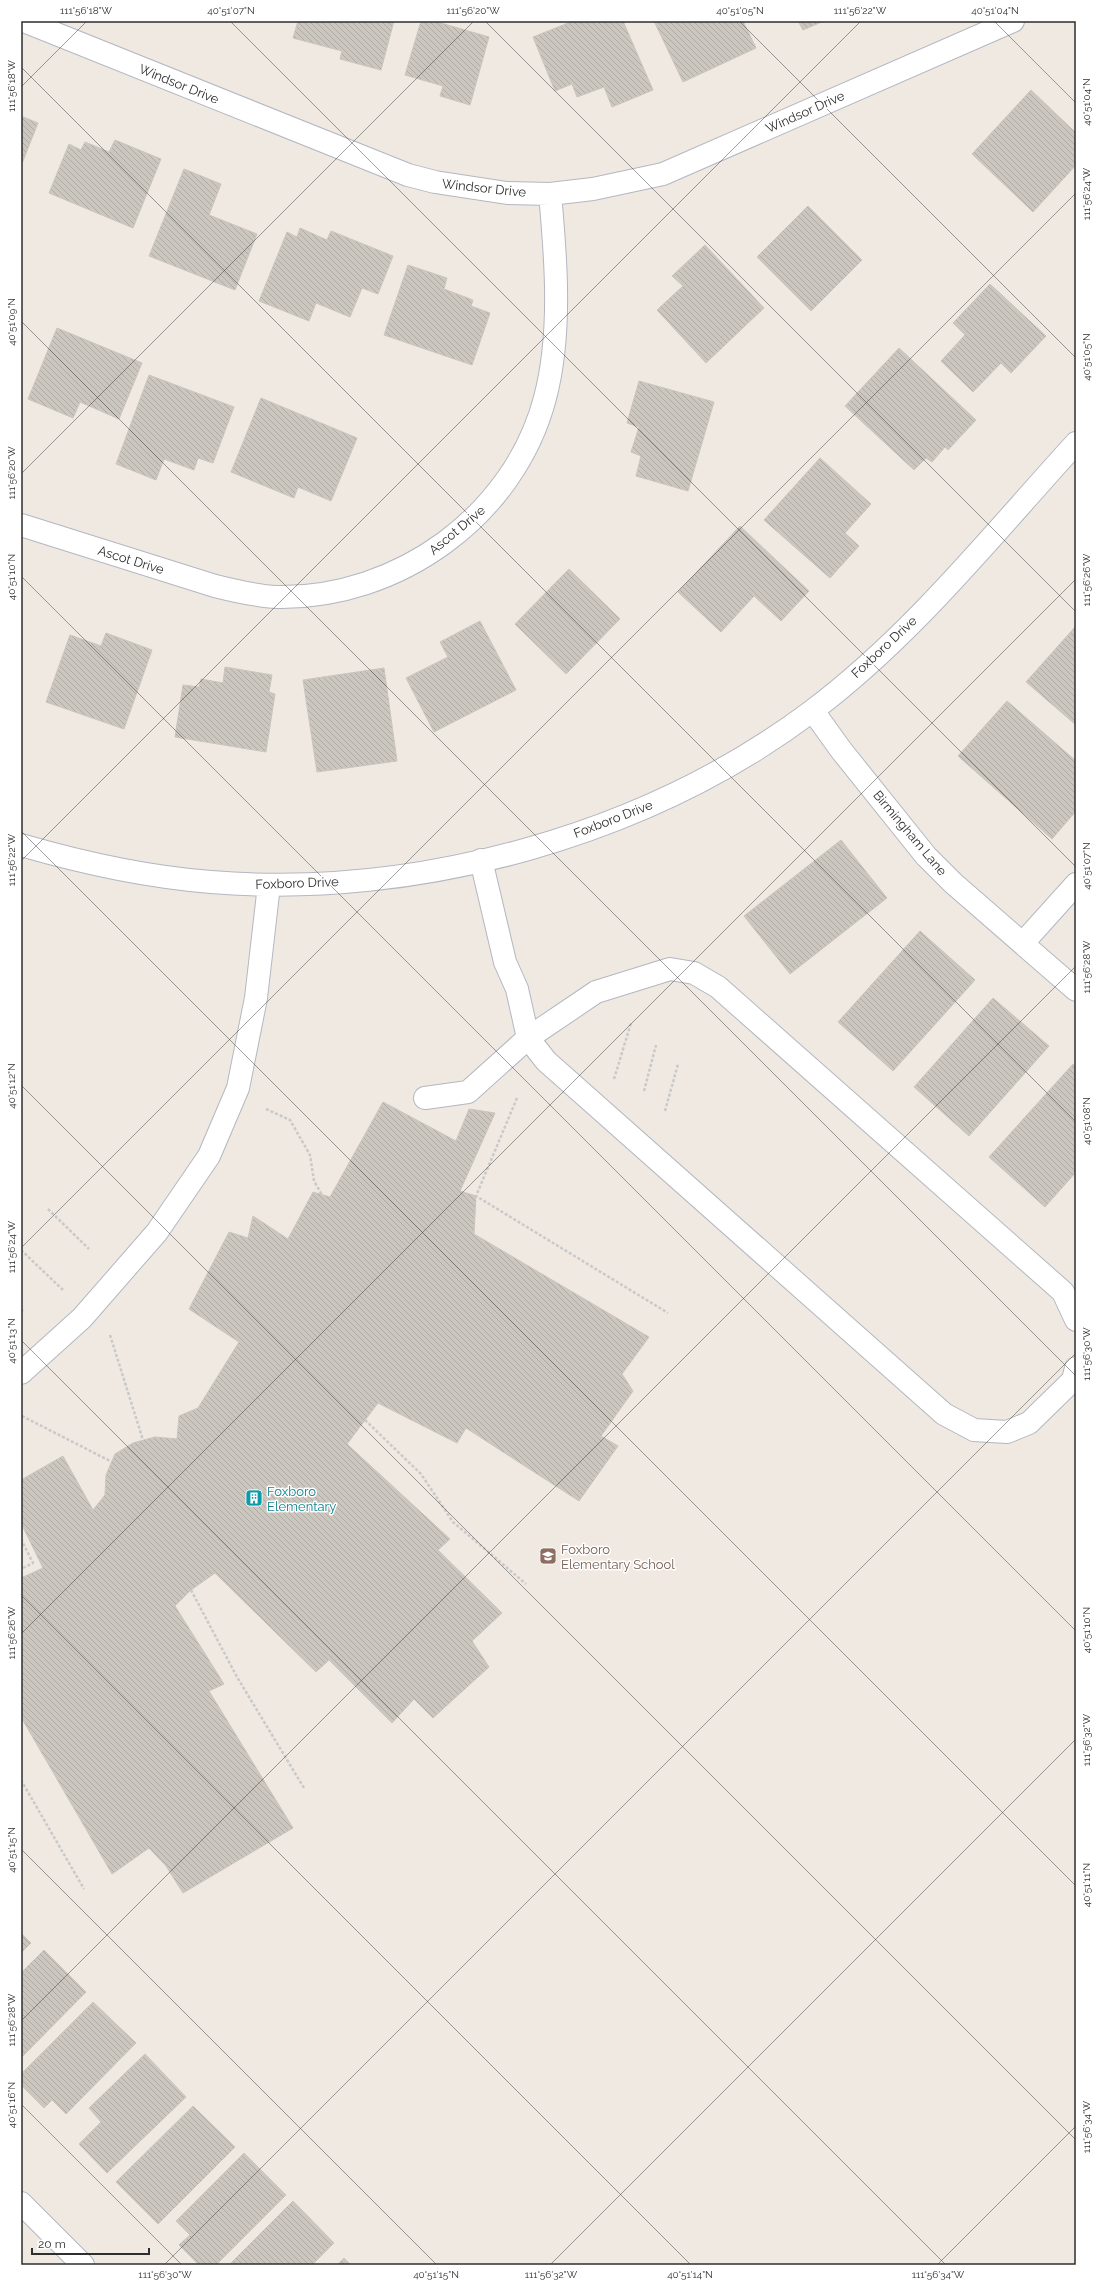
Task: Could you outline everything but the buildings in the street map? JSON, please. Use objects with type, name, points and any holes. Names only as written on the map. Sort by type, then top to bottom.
[{"type":"street","name":"Windsor Drive","points":[[24,21],[408,175],[435,182],[507,193],[550,194],[593,189],[664,174],[1013,21]]},
{"type":"street","name":"Ascot Drive","points":[[21,525],[215,586],[244,593],[276,597],[314,595],[349,589],[384,577],[416,562],[447,542],[474,519],[497,495],[517,465],[534,433],[545,397],[552,362],[556,326],[553,228],[550,194]]},
{"type":"street","name":"Foxboro Drive","points":[[21,845],[97,865],[154,876],[212,882],[269,885],[351,881],[417,873],[516,852],[588,830],[661,799],[735,762],[813,711],[878,655],[927,608],[1076,443]]},
{"type":"street","name":"Birmingham Lane","points":[[813,711],[841,750],[926,856],[953,883],[1076,990]]},
{"type":"street","points":[[481,860],[505,962],[517,989],[528,1038],[546,1060],[944,1414],[974,1430],[1007,1432],[1029,1422],[1073,1380],[1076,1368]]},
{"type":"street","points":[[1023,943],[1076,884]]},
{"type":"street","points":[[21,1373],[82,1318],[158,1232],[209,1156],[238,1088],[256,998],[269,885]]},
{"type":"street","points":[[425,1098],[468,1092],[528,1038],[596,992],[670,970],[694,973],[718,987],[1063,1292],[1076,1320]]},
{"type":"street","points":[[21,2203],[83,2265]]},
{"type":"path","points":[[614,1080],[632,1024]]},
{"type":"path","points":[[644,1091],[656,1045]]},
{"type":"path","points":[[665,1111],[678,1064]]},
{"type":"path","points":[[517,1098],[476,1196],[668,1313]]},
{"type":"path","points":[[266,1109],[290,1120],[310,1155],[314,1181],[322,1195]]},
{"type":"path","points":[[48,1209],[89,1249]]},
{"type":"path","points":[[21,1250],[64,1291]]},
{"type":"path","points":[[21,1309],[24,1313]]},
{"type":"path","points":[[110,1332],[143,1440]]},
{"type":"path","points":[[22,1416],[112,1462]]},
{"type":"path","points":[[365,1420],[421,1474],[453,1522],[526,1584]]},
{"type":"path","points":[[21,1539],[33,1563],[21,1569]]},
{"type":"path","points":[[191,1590],[236,1677],[304,1788]]},
{"type":"path","points":[[21,1780],[84,1889]]},
{"type":"place","name":"Foxboro Elementary","points":[[254,1498]]},
{"type":"place","name":"Foxboro Elementary School","points":[[548,1556]]}]
